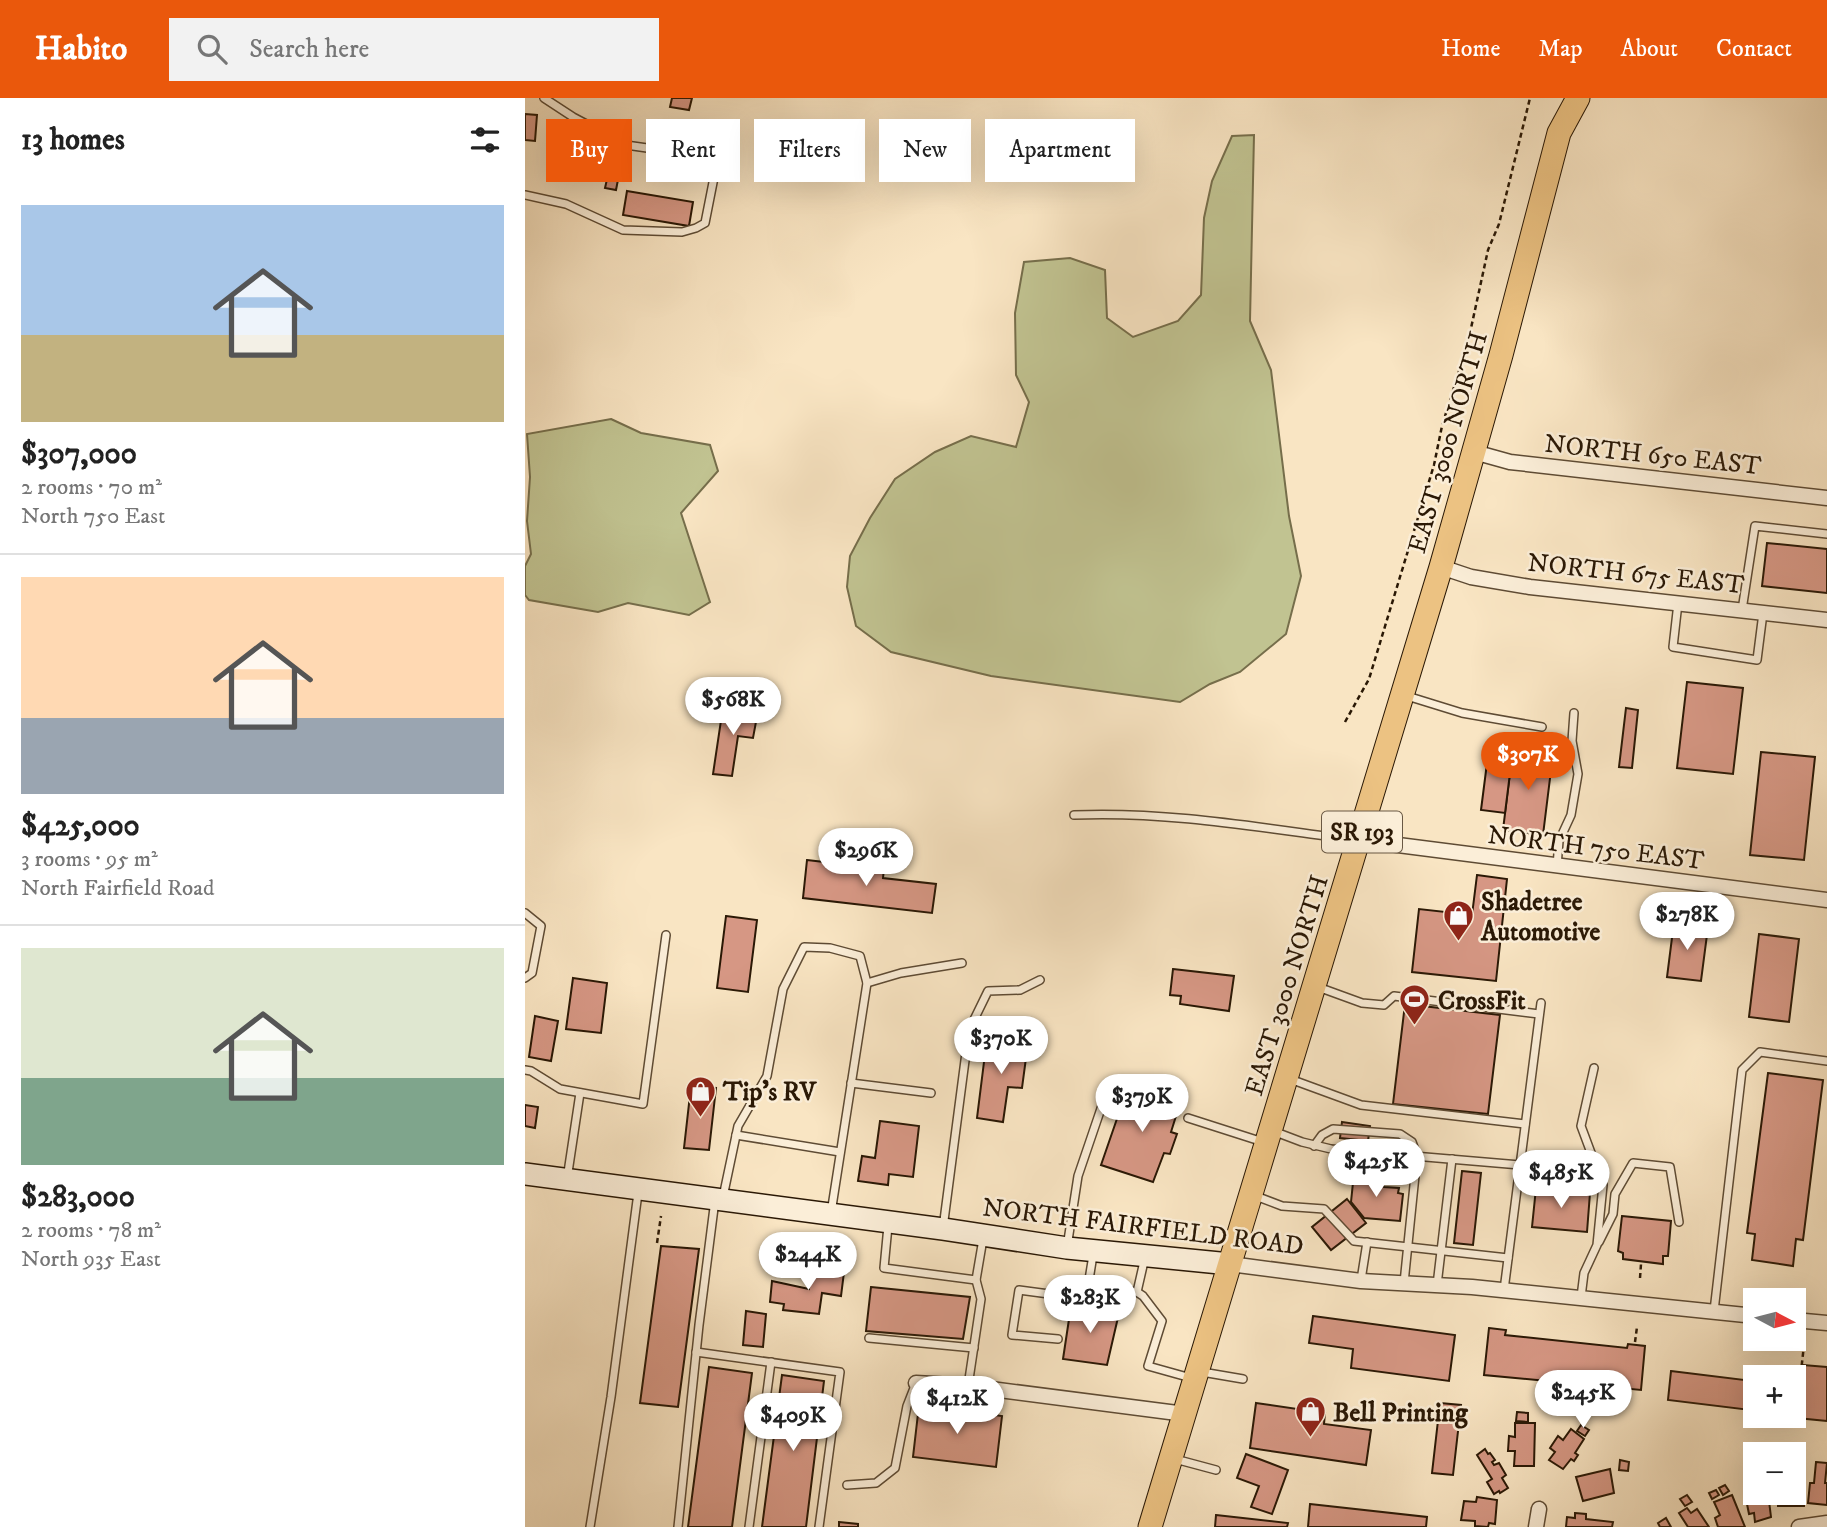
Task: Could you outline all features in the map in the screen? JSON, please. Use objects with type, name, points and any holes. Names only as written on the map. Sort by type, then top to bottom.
[{"type":"main road","name":"EAST 3000 NORTH","points":[[1557,98],[1559,133]]},
{"type":"main road","name":"EAST 3000 NORTH","points":[[1150,1527],[1441,567],[1524,270],[1559,133],[1578,98]]},
{"type":"main road","name":"NORTH FAIRFIELD ROAD","points":[[525,1174],[1067,1248],[1230,1264]]},
{"type":"street","name":"NORTH 650 EAST","points":[[1474,452],[1510,462],[1827,498]]},
{"type":"street","name":"NORTH 675 EAST","points":[[1441,567],[1471,578],[1530,587],[1827,620]]},
{"type":"street","name":"NORTH 750 EAST","points":[[1359,840],[1827,900]]},
{"type":"street","name":"NORTH FAIRFIELD ROAD","points":[[1230,1264],[1361,1281],[1504,1290],[1743,1315]]},
{"type":"street","points":[[1806,1321],[1827,1323]]},
{"type":"street","points":[[916,1383],[968,1386],[1185,1414]]},
{"type":"street","points":[[1537,1527],[1539,1509]]},
{"type":"street","points":[[1799,1527],[1827,1523]]},
{"type":"lane","points":[[525,195],[566,204],[623,229],[682,232],[705,223],[715,176],[719,147],[690,142],[654,149],[626,145],[544,98]]},
{"type":"lane","points":[[1742,610],[1755,526],[1827,534]]},
{"type":"lane","points":[[1678,603],[1673,647],[1757,660],[1763,613]]},
{"type":"lane","points":[[1403,695],[1462,713],[1542,727]]},
{"type":"lane","points":[[1557,866],[1559,841],[1571,815],[1578,774],[1572,741],[1574,713]]},
{"type":"lane","points":[[1074,815],[1112,813],[1177,818],[1359,840]]},
{"type":"lane","points":[[525,913],[541,926],[532,973],[525,978]]},
{"type":"lane","points":[[525,1070],[560,1089],[643,1104],[666,935]]},
{"type":"lane","points":[[678,1527],[696,1352],[719,1200],[738,1126],[767,1076],[783,989],[804,947],[830,948],[860,956],[867,983],[831,1214]]},
{"type":"lane","points":[[867,983],[901,973],[962,963]]},
{"type":"lane","points":[[943,1229],[969,1030],[988,991],[1020,990],[1040,980]]},
{"type":"lane","points":[[1314,986],[1362,1003],[1384,1005],[1394,996],[1539,1014]]},
{"type":"lane","points":[[1504,1290],[1541,1003]]},
{"type":"lane","points":[[1714,1311],[1742,1070],[1760,1052],[1827,1061]]},
{"type":"lane","points":[[1594,1068],[1581,1126],[1604,1185],[1597,1245]]},
{"type":"lane","points":[[1287,1077],[1361,1105],[1525,1124]]},
{"type":"lane","points":[[851,1083],[931,1093]]},
{"type":"lane","points":[[1067,1248],[1078,1176],[1108,1088]]},
{"type":"lane","points":[[567,1179],[580,1093]]},
{"type":"lane","points":[[1188,1118],[1314,1146],[1520,1164]]},
{"type":"lane","points":[[1314,1146],[1322,1135],[1333,1129],[1400,1134],[1412,1142],[1417,1156],[1404,1283]]},
{"type":"lane","points":[[736,1135],[840,1153]]},
{"type":"lane","points":[[1437,1285],[1452,1159]]},
{"type":"lane","points":[[1581,1297],[1584,1273],[1613,1214],[1615,1194],[1633,1163],[1670,1167],[1679,1222]]},
{"type":"lane","points":[[590,1527],[639,1189]]},
{"type":"lane","points":[[1251,1194],[1282,1206],[1324,1209],[1354,1241],[1508,1258]]},
{"type":"lane","points":[[889,1222],[884,1268],[976,1280]]},
{"type":"lane","points":[[968,1386],[981,1298],[976,1280],[984,1235]]},
{"type":"lane","points":[[1361,1281],[1367,1242]]},
{"type":"lane","points":[[1088,1286],[1093,1250]]},
{"type":"lane","points":[[1137,1292],[1145,1256]]},
{"type":"lane","points":[[1058,1339],[1012,1335],[1019,1290],[1064,1296],[1078,1285],[1137,1292],[1162,1321],[1148,1366],[1196,1375],[1243,1379]]},
{"type":"lane","points":[[869,1338],[974,1348]]},
{"type":"lane","points":[[696,1352],[840,1372],[819,1527]]},
{"type":"lane","points":[[748,1527],[771,1362]]},
{"type":"lane","points":[[847,1485],[876,1483],[895,1468],[907,1406],[916,1383]]},
{"type":"lane","points":[[1171,1458],[1216,1471]]},
{"type":"path","points":[[1345,722],[1369,679],[1434,465],[1468,342],[1488,250],[1499,224],[1529,98]]},
{"type":"path","points":[[657,1243],[661,1216]]},
{"type":"path","points":[[1640,1278],[1641,1264]]},
{"type":"path","points":[[1635,1342],[1636,1327]]},
{"type":"green space","points":[[1254,135],[1250,321],[1271,370],[1289,516],[1301,576],[1286,634],[1240,672],[1210,684],[1180,702],[991,676],[891,652],[856,626],[847,587],[850,556],[895,479],[935,452],[971,436],[1016,447],[1029,402],[1016,375],[1015,313],[1024,262],[1070,258],[1105,270],[1107,318],[1133,337],[1178,321],[1201,295],[1204,218],[1212,181],[1232,136]]},
{"type":"green space","points":[[611,419],[641,433],[710,445],[718,471],[681,513],[710,602],[689,615],[628,603],[598,612],[529,600],[525,595],[525,566],[531,554],[527,521],[530,477],[527,434]]},
{"type":"building","points":[[672,98],[692,98],[689,110],[670,107]]},
{"type":"building","points":[[525,114],[537,115],[535,141],[525,140]]},
{"type":"building","points":[[606,182],[618,182],[616,190],[605,188]]},
{"type":"building","points":[[627,191],[693,202],[689,226],[623,215]]},
{"type":"building","points":[[1767,543],[1827,549],[1827,593],[1762,586]]},
{"type":"building","points":[[1687,682],[1743,688],[1733,774],[1677,768]]},
{"type":"building","points":[[723,707],[758,711],[753,738],[738,736],[732,776],[713,774]]},
{"type":"building","points":[[1626,708],[1638,710],[1632,768],[1619,767]]},
{"type":"building","points":[[1513,749],[1553,754],[1543,835],[1503,830]]},
{"type":"building","points":[[1761,752],[1815,757],[1804,860],[1750,855]]},
{"type":"building","points":[[1487,763],[1511,765],[1505,813],[1481,810]]},
{"type":"building","points":[[807,860],[884,869],[883,878],[936,884],[932,913],[803,898]]},
{"type":"building","name":"Shadetree Automotive","points":[[1477,875],[1507,879],[1496,981],[1412,972],[1419,909],[1472,915]]},
{"type":"building","points":[[726,916],[757,920],[748,992],[717,988]]},
{"type":"building","points":[[1674,922],[1708,927],[1701,981],[1667,977]]},
{"type":"building","points":[[1759,934],[1799,939],[1789,1022],[1749,1017]]},
{"type":"building","points":[[1173,969],[1234,976],[1229,1011],[1180,1004],[1181,996],[1170,995]]},
{"type":"building","points":[[573,978],[607,983],[601,1033],[566,1029]]},
{"type":"building","points":[[1405,1004],[1500,1015],[1488,1114],[1393,1104]]},
{"type":"building","points":[[535,1016],[558,1021],[551,1061],[529,1057]]},
{"type":"building","points":[[987,1038],[1028,1043],[1022,1088],[1008,1087],[1003,1122],[977,1118]]},
{"type":"building","points":[[1768,1073],[1823,1080],[1803,1240],[1796,1239],[1793,1266],[1752,1260],[1755,1234],[1747,1233]]},
{"type":"building","points":[[1129,1084],[1180,1103],[1171,1132],[1177,1134],[1170,1154],[1164,1153],[1153,1182],[1101,1165]]},
{"type":"building","name":"Tip's RV","points":[[691,1086],[716,1088],[709,1150],[684,1148]]},
{"type":"building","points":[[525,1105],[538,1107],[535,1128],[525,1126]]},
{"type":"building","points":[[880,1121],[919,1126],[913,1177],[889,1174],[888,1185],[858,1181],[862,1156],[875,1158]]},
{"type":"building","points":[[1342,1122],[1370,1126],[1368,1141],[1340,1138]]},
{"type":"building","points":[[1462,1171],[1481,1173],[1473,1245],[1454,1243]]},
{"type":"building","points":[[1354,1173],[1376,1176],[1384,1187],[1399,1188],[1398,1193],[1403,1194],[1400,1221],[1364,1218],[1351,1202]]},
{"type":"building","points":[[1536,1188],[1590,1193],[1587,1232],[1532,1227]]},
{"type":"building","points":[[1347,1199],[1366,1223],[1331,1250],[1312,1227]]},
{"type":"building","points":[[1622,1216],[1671,1221],[1668,1256],[1663,1256],[1663,1264],[1623,1259],[1623,1253],[1618,1251]]},
{"type":"building","points":[[661,1246],[699,1249],[678,1407],[640,1403]]},
{"type":"building","points":[[811,1268],[844,1272],[841,1296],[822,1293],[819,1314],[783,1310],[784,1304],[770,1302],[772,1281],[809,1289]]},
{"type":"building","points":[[871,1287],[970,1297],[963,1339],[866,1331]]},
{"type":"building","points":[[1071,1306],[1119,1313],[1107,1365],[1063,1359]]},
{"type":"building","points":[[746,1311],[766,1314],[763,1347],[743,1345]]},
{"type":"building","points":[[1313,1316],[1455,1335],[1449,1381],[1351,1368],[1353,1349],[1309,1343]]},
{"type":"building","points":[[1489,1328],[1506,1330],[1505,1335],[1627,1348],[1628,1344],[1645,1346],[1641,1390],[1484,1375]]},
{"type":"building","points":[[1806,1365],[1827,1367],[1827,1421],[1806,1419]]},
{"type":"building","points":[[709,1367],[752,1373],[732,1527],[688,1527]]},
{"type":"building","points":[[1671,1371],[1743,1380],[1743,1409],[1668,1400]]},
{"type":"building","points":[[782,1375],[824,1381],[806,1527],[762,1527]]},
{"type":"building","name":"Bell Printing","points":[[1256,1403],[1325,1413],[1324,1424],[1371,1430],[1366,1465],[1250,1448]]},
{"type":"building","points":[[1440,1403],[1461,1405],[1453,1475],[1432,1473]]},
{"type":"building","points":[[919,1405],[1002,1416],[996,1467],[913,1457]]},
{"type":"building","points":[[1517,1412],[1528,1413],[1528,1422],[1516,1421]]},
{"type":"building","points":[[1515,1423],[1535,1423],[1534,1466],[1514,1466],[1515,1451],[1508,1451],[1509,1436],[1515,1437]]},
{"type":"building","points":[[1581,1425],[1589,1430],[1585,1436],[1577,1431]]},
{"type":"building","points":[[1571,1429],[1584,1439],[1575,1453],[1578,1455],[1574,1461],[1571,1459],[1563,1469],[1549,1460],[1555,1452],[1550,1448],[1558,1436],[1563,1440]]},
{"type":"building","points":[[1485,1449],[1495,1460],[1492,1462],[1494,1465],[1499,1463],[1506,1475],[1502,1478],[1508,1488],[1500,1493],[1499,1491],[1494,1494],[1487,1482],[1492,1479],[1477,1455]]},
{"type":"building","points":[[1246,1454],[1288,1470],[1272,1514],[1251,1507],[1259,1486],[1237,1478]]},
{"type":"building","points":[[1620,1460],[1629,1462],[1628,1471],[1619,1470]]},
{"type":"building","points":[[1816,1462],[1827,1463],[1827,1505],[1808,1503]]},
{"type":"building","points":[[1610,1469],[1614,1493],[1583,1501],[1576,1477]]},
{"type":"building","points":[[1725,1485],[1729,1491],[1723,1495],[1719,1488]]},
{"type":"building","points":[[1716,1490],[1719,1495],[1712,1499],[1709,1493]]},
{"type":"building","points":[[1687,1495],[1692,1502],[1685,1506],[1680,1499]]},
{"type":"building","points":[[1732,1495],[1745,1527],[1718,1527],[1715,1518],[1720,1515],[1714,1502]]},
{"type":"building","points":[[1477,1497],[1497,1500],[1495,1524],[1489,1523],[1488,1527],[1475,1526],[1475,1521],[1461,1520],[1464,1501],[1476,1502]]},
{"type":"building","points":[[1310,1504],[1427,1517],[1426,1527],[1308,1527]]},
{"type":"building","points":[[1747,1505],[1770,1505],[1771,1517],[1755,1522],[1754,1513],[1749,1514]]},
{"type":"building","points":[[1687,1508],[1691,1513],[1697,1509],[1709,1527],[1688,1527],[1679,1513]]},
{"type":"building","points":[[1575,1513],[1586,1514],[1586,1519],[1613,1522],[1612,1527],[1566,1527],[1567,1517],[1575,1518]]},
{"type":"building","points":[[1216,1515],[1288,1523],[1287,1527],[1215,1527]]},
{"type":"building","points":[[1666,1518],[1671,1527],[1660,1527],[1658,1523]]},
{"type":"building","points":[[839,1522],[858,1524],[858,1527],[839,1527]]},
{"type":"place","name":"Shadetree Automotive","points":[[1458,943]]},
{"type":"place","name":"CrossFit","points":[[1415,1027]]},
{"type":"place","name":"Tip's RV","points":[[700,1118]]},
{"type":"place","name":"Bell Printing","points":[[1310,1439]]}]
